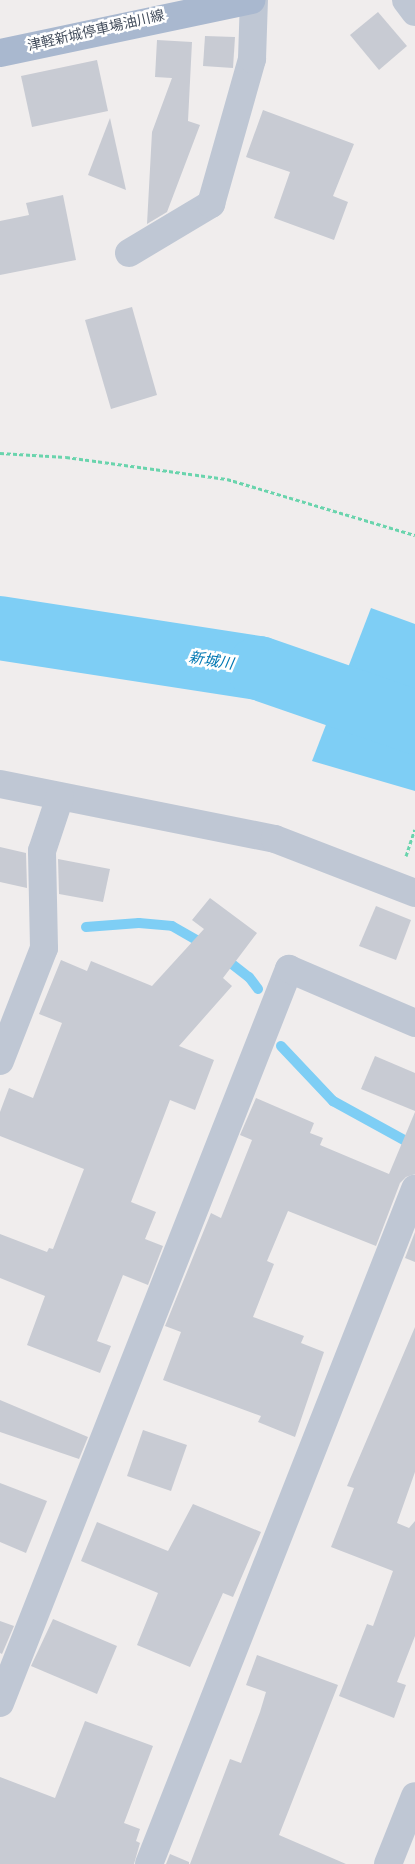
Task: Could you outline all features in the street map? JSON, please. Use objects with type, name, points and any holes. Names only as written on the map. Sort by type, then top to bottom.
[{"type":"main road","name":"津軽新城停車場油川線","points":[[0,53],[253,0]]},
{"type":"street","points":[[129,253],[211,204],[252,59],[253,0]]},
{"type":"street","points":[[406,0],[415,12]]},
{"type":"street","points":[[0,784],[275,839],[404,882]]},
{"type":"street","points":[[0,1060],[44,948],[42,851],[60,797]]},
{"type":"street","points":[[0,1703],[289,969],[415,1023]]},
{"type":"street","points":[[149,1864],[415,1189]]},
{"type":"street","points":[[388,1864],[415,1796]]},
{"type":"path","points":[[0,453],[66,457],[227,480],[415,535]]},
{"type":"path","points":[[404,882],[415,829]]},
{"type":"water","points":[[371,608],[415,624],[415,791],[312,761]]},
{"type":"building","points":[[378,12],[407,46],[379,70],[350,35]]},
{"type":"building","points":[[205,36],[235,37],[233,68],[203,66]]},
{"type":"building","points":[[157,40],[192,42],[188,121],[200,125],[167,212],[147,224],[152,132],[172,78],[155,77]]},
{"type":"building","points":[[97,60],[108,111],[32,127],[21,76]]},
{"type":"building","points":[[263,110],[354,144],[333,196],[348,202],[334,240],[274,218],[290,172],[246,157]]},
{"type":"building","points":[[110,118],[126,190],[88,175]]},
{"type":"building","points":[[63,195],[76,260],[0,275],[0,221],[29,215],[26,203]]},
{"type":"building","points":[[132,307],[157,395],[111,409],[85,320]]},
{"type":"building","points":[[0,847],[26,853],[27,888],[0,882]]},
{"type":"building","points":[[58,859],[110,869],[103,902],[59,894]]},
{"type":"building","points":[[210,898],[257,933],[223,978],[232,986],[179,1046],[214,1060],[195,1110],[170,1100],[131,1202],[156,1212],[145,1239],[163,1246],[148,1285],[123,1275],[97,1341],[111,1346],[100,1373],[27,1345],[45,1296],[0,1278],[0,1234],[47,1252],[49,1248],[53,1249],[84,1169],[0,1136],[0,1112],[9,1088],[33,1098],[62,1023],[39,1014],[61,960],[87,971],[91,961],[152,986],[204,929],[192,920]]},
{"type":"building","points":[[376,906],[411,920],[396,960],[359,946]]},
{"type":"building","points":[[375,1056],[415,1073],[415,1111],[361,1089]]},
{"type":"building","points":[[256,1098],[314,1123],[310,1133],[323,1138],[320,1145],[389,1174],[415,1112],[415,1174],[406,1177],[400,1183],[376,1246],[288,1211],[267,1261],[274,1264],[253,1317],[304,1336],[301,1343],[324,1352],[295,1437],[258,1422],[261,1416],[163,1380],[181,1332],[165,1326],[211,1213],[221,1218],[252,1140],[240,1135]]},
{"type":"building","points":[[415,1232],[415,1262],[405,1258]]},
{"type":"building","points":[[415,1327],[415,1472],[397,1523],[409,1528],[415,1521],[415,1636],[397,1682],[406,1685],[394,1718],[339,1696],[367,1624],[373,1626],[393,1571],[331,1547],[354,1488],[347,1486]]},
{"type":"building","points":[[0,1400],[88,1437],[79,1459],[0,1432]]},
{"type":"building","points":[[143,1430],[187,1445],[171,1491],[127,1476]]},
{"type":"building","points":[[0,1483],[47,1501],[26,1553],[0,1542]]},
{"type":"building","points":[[193,1504],[261,1532],[233,1597],[223,1593],[190,1667],[137,1645],[158,1593],[81,1561],[97,1522],[168,1551]]},
{"type":"building","points":[[53,1619],[117,1646],[97,1694],[31,1666]]},
{"type":"building","points":[[0,1621],[14,1626],[2,1654],[0,1653]]},
{"type":"building","points":[[257,1655],[338,1685],[279,1835],[346,1864],[190,1864],[230,1759],[241,1763],[260,1712],[266,1692],[246,1685]]},
{"type":"building","points":[[85,1721],[153,1746],[124,1823],[140,1829],[136,1841],[140,1843],[134,1864],[0,1864],[0,1777],[55,1798]]},
{"type":"building","points":[[170,1854],[189,1862],[189,1864],[166,1864]]},
{"type":"waterway","name":"新城川","points":[[0,628],[259,668],[415,722]]},
{"type":"waterway","points":[[86,927],[139,923],[172,926],[207,946]]},
{"type":"waterway","points":[[223,957],[249,977],[258,989]]},
{"type":"waterway","points":[[281,1046],[333,1101],[415,1146]]}]
